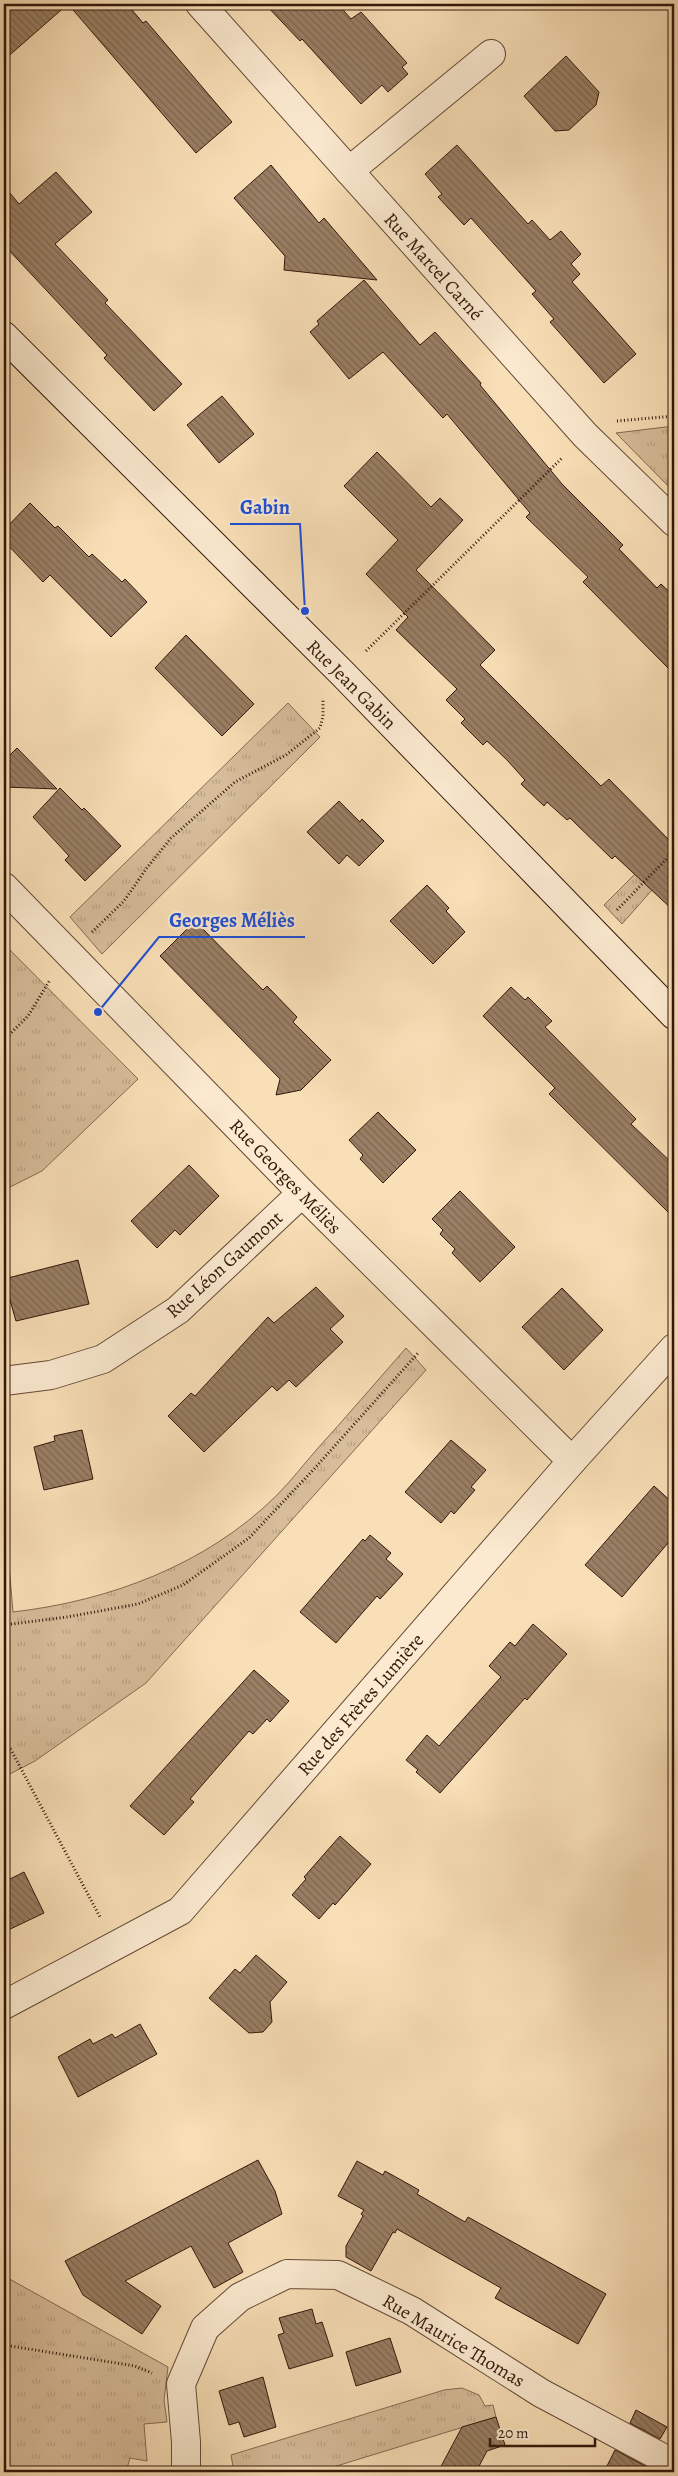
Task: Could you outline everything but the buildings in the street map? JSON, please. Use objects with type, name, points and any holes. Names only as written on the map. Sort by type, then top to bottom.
[{"type":"street","name":"Rue Marcel Carné","points":[[200,4],[585,435],[674,522]]},
{"type":"street","points":[[349,171],[491,54]]},
{"type":"street","name":"Rue Jean Gabin","points":[[4,336],[343,674],[674,1015]]},
{"type":"street","name":"Rue Georges Méliès","points":[[4,887],[302,1193],[572,1461]]},
{"type":"street","name":"Rue Léon Gaumont","points":[[4,1381],[51,1375],[103,1359],[178,1310],[302,1193]]},
{"type":"street","name":"Rue des Frères Lumière","points":[[4,2005],[116,1947],[180,1911],[572,1461],[674,1348]]},
{"type":"street","name":"Rue Maurice Thomas","points":[[186,2472],[186,2442],[180,2384],[204,2328],[240,2297],[287,2274],[338,2275],[412,2311],[541,2393],[674,2464]]},
{"type":"path","points":[[4,1040],[28,1016],[68,951],[101,925],[124,901],[146,869],[171,838],[235,782],[286,755],[320,728],[323,716],[323,695],[585,435],[612,422],[674,416]]},
{"type":"path","points":[[594,933],[674,851]]},
{"type":"path","points":[[4,1625],[68,1617],[138,1604],[183,1585],[249,1538],[439,1330]]},
{"type":"path","points":[[4,1735],[116,1947]]},
{"type":"path","points":[[4,1748],[10,1748]]},
{"type":"path","points":[[4,2345],[135,2366],[180,2384]]},
{"type":"green space","points":[[674,426],[674,492],[616,433]]},
{"type":"green space","points":[[288,703],[320,737],[102,954],[70,917]]},
{"type":"green space","points":[[674,835],[674,865],[622,924],[604,905]]},
{"type":"green space","points":[[4,944],[138,1079],[42,1171],[4,1190]]},
{"type":"green space","points":[[406,1348],[426,1370],[146,1683],[35,1761],[4,1777],[4,1507],[13,1612],[85,1599],[120,1589],[154,1576],[219,1542],[249,1520],[276,1496]]},
{"type":"green space","points":[[4,2276],[168,2367],[164,2400],[167,2422],[144,2424],[147,2461],[130,2458],[126,2472],[4,2472]]},
{"type":"green space","points":[[462,2388],[479,2395],[485,2406],[493,2405],[496,2417],[317,2472],[234,2472],[231,2455],[444,2390]]},
{"type":"place","name":"Gabin","points":[[305,611]]},
{"type":"place","name":"Georges Méliès","points":[[98,1012]]}]
